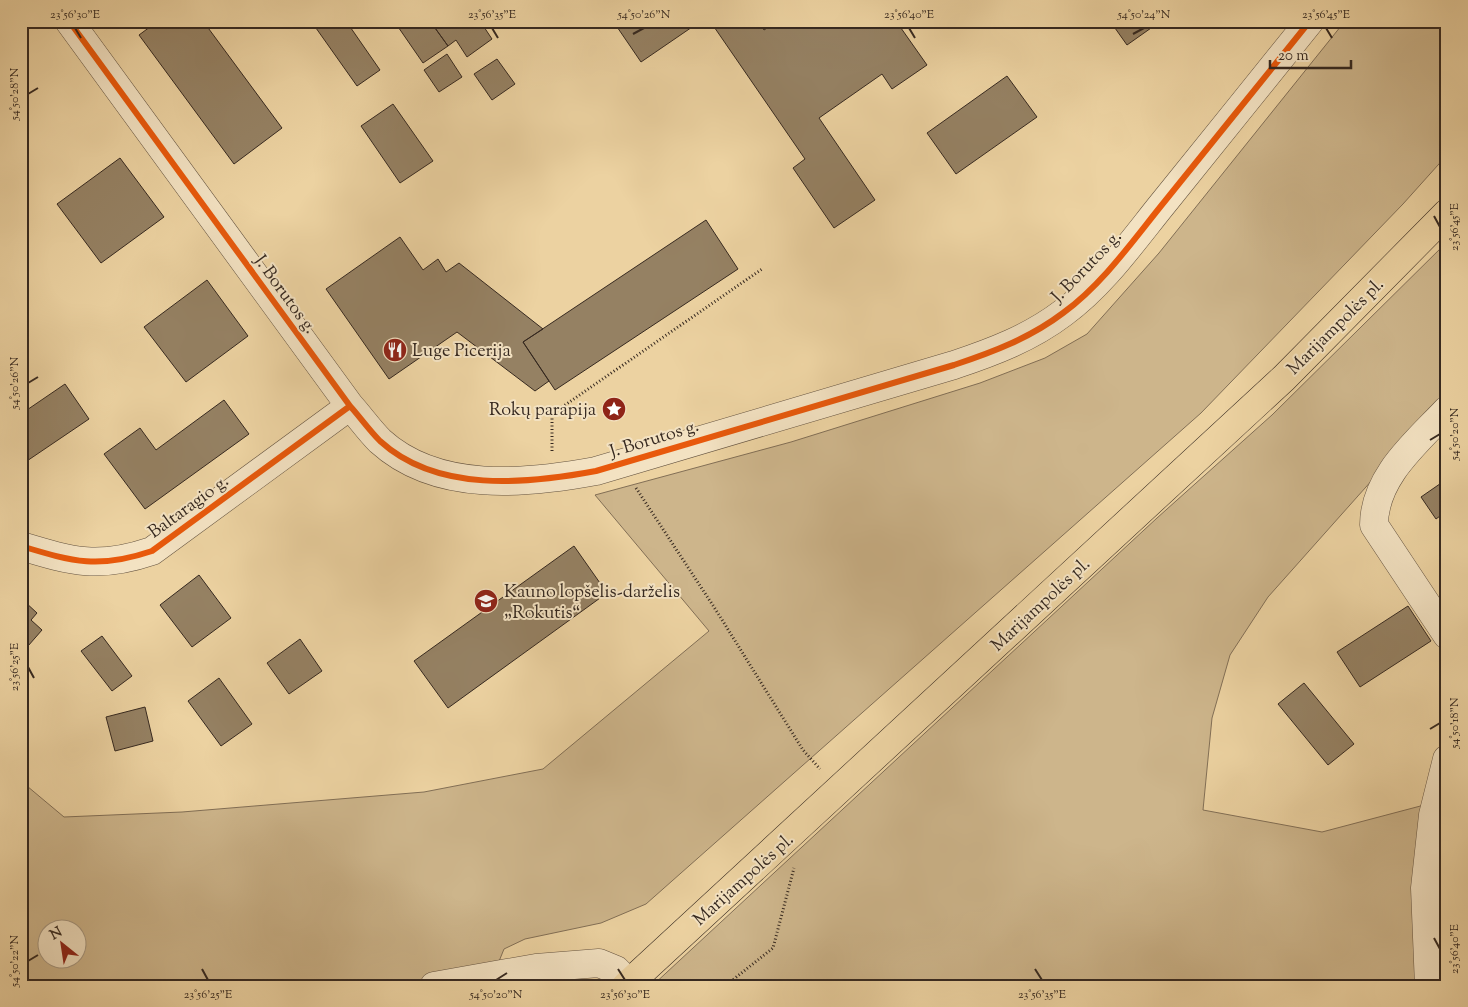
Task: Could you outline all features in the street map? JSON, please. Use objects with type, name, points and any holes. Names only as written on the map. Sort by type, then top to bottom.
[{"type":"main road","name":"Marijampolės pl.","points":[[627,984],[1284,378],[1447,213]]},
{"type":"street","name":"J. Borutos g.","points":[[70,21],[350,406],[380,441],[406,460],[431,469],[464,479],[498,482],[553,479],[596,471],[954,365],[999,349],[1037,332],[1065,312],[1093,286],[1135,238],[1310,21]]},
{"type":"street","name":"Baltaragio g.","points":[[21,546],[71,561],[104,562],[130,558],[152,551],[350,406]]},
{"type":"street","points":[[1447,410],[1400,460],[1382,485],[1374,508],[1374,525],[1447,636]]},
{"type":"street","points":[[1429,986],[1425,888],[1433,815],[1447,759]]},
{"type":"street","points":[[434,986],[532,977],[599,963],[616,970],[627,984]]},
{"type":"path","points":[[552,460],[552,414],[762,269]]},
{"type":"path","points":[[634,485],[714,607],[802,750]]},
{"type":"path","points":[[725,986],[773,948],[796,863]]},
{"type":"shaded area","points":[[1345,21],[1447,21],[1447,155],[1403,204],[1201,413],[646,904],[601,923],[525,939],[504,949],[489,986],[21,986],[21,781],[64,817],[182,812],[424,792],[543,769],[709,631],[595,495],[791,442],[980,383],[1045,358],[1087,334],[1159,253]]},
{"type":"shaded area","points":[[1447,242],[1447,396],[1268,597],[1230,655],[1212,718],[1203,810],[1322,832],[1447,799],[1447,986],[652,986],[1157,518],[1272,415]]},
{"type":"building","points":[[158,21],[203,21],[282,128],[234,164],[139,35]]},
{"type":"building","points":[[311,21],[346,21],[380,70],[357,86]]},
{"type":"building","points":[[394,21],[430,21],[448,46],[423,63]]},
{"type":"building","points":[[430,21],[480,21],[492,39],[467,57],[456,40],[448,46]]},
{"type":"building","points":[[613,21],[696,21],[698,23],[641,62]]},
{"type":"building","points":[[710,21],[758,21],[764,30],[778,21],[896,21],[927,65],[892,89],[882,74],[819,118],[875,200],[834,228],[793,168],[805,159]]},
{"type":"building","points":[[1110,21],[1161,21],[1127,45]]},
{"type":"building","points":[[447,54],[462,77],[439,92],[424,70]]},
{"type":"building","points":[[497,59],[515,84],[492,100],[474,74]]},
{"type":"building","points":[[1007,76],[1037,117],[956,174],[927,133]]},
{"type":"building","points":[[393,104],[433,161],[400,183],[361,126]]},
{"type":"building","points":[[120,158],[164,217],[101,263],[57,204]]},
{"type":"building","points":[[706,220],[738,269],[555,390],[523,342]]},
{"type":"building","points":[[400,237],[423,270],[438,259],[446,272],[459,263],[543,329],[523,342],[549,381],[535,391],[457,332],[389,379],[326,289]]},
{"type":"building","points":[[207,280],[248,336],[186,382],[144,327]]},
{"type":"building","points":[[65,384],[89,419],[21,465],[21,414]]},
{"type":"building","points":[[224,400],[249,434],[145,509],[104,454],[140,428],[156,450]]},
{"type":"building","points":[[1447,479],[1447,517],[1444,513],[1436,519],[1421,497]]},
{"type":"building","points":[[574,546],[607,593],[448,708],[414,661]]},
{"type":"building","points":[[199,575],[231,618],[192,647],[160,605]]},
{"type":"building","points":[[24,601],[37,613],[31,620],[42,630],[21,654],[21,604]]},
{"type":"building","points":[[1408,606],[1431,641],[1360,687],[1337,652]]},
{"type":"building","points":[[102,636],[132,676],[112,691],[81,651]]},
{"type":"building","points":[[300,639],[322,671],[289,694],[267,663]]},
{"type":"building","points":[[219,678],[252,724],[221,746],[188,701]]},
{"type":"building","points":[[1304,683],[1354,744],[1328,765],[1278,704]]},
{"type":"building","points":[[145,707],[153,741],[115,751],[106,717]]},
{"type":"cycle path","points":[[69,21],[350,406],[380,441],[403,458],[428,469],[455,477],[512,481],[569,476],[596,471],[954,365],[997,349],[1038,330],[1078,301],[1105,275],[1310,21]]},
{"type":"cycle path","points":[[21,546],[56,556],[101,562],[133,557],[152,551],[350,406]]},
{"type":"place","name":"Luge Picerija","points":[[395,350]]},
{"type":"place","name":"Rokų parapija","points":[[614,409]]},
{"type":"place","name":"Kauno lopšelis-darželis „Rokutis“","points":[[486,601]]}]
